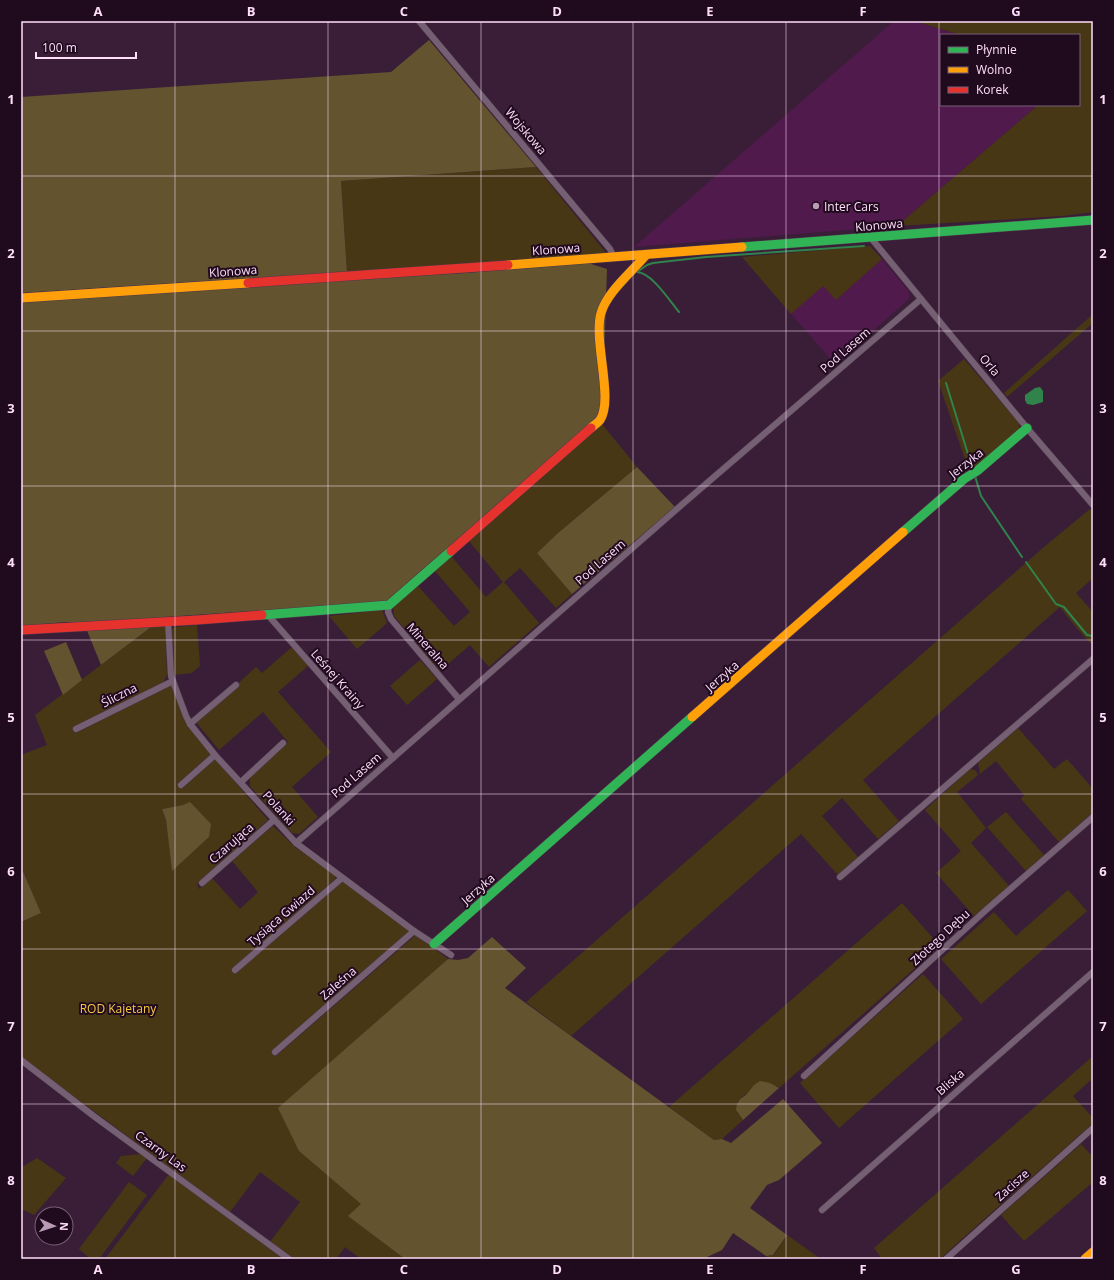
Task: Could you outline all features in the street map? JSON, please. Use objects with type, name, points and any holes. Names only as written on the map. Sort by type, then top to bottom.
[{"type":"street","name":"Wojskowa","points":[[419,21],[610,249],[614,257]]},
{"type":"street","name":"Klonowa","points":[[21,298],[646,255],[1093,220]]},
{"type":"street","name":"Orla","points":[[871,238],[1027,428],[1093,505]]},
{"type":"street","points":[[21,630],[389,605],[600,420],[603,415],[605,401],[599,334],[602,311],[608,300],[646,255]]},
{"type":"street","name":"Pod Lasem","points":[[296,843],[459,699],[920,299]]},
{"type":"street","name":"Jerzyka","points":[[434,944],[958,484],[977,471],[1027,428]]},
{"type":"street","name":"Mineralna","points":[[389,605],[388,612],[390,619],[459,699]]},
{"type":"street","name":"Leśnej Krainy","points":[[267,614],[393,758]]},
{"type":"street","name":"Polanki","points":[[168,621],[172,681],[190,724],[215,755],[296,843],[414,931],[451,955]]},
{"type":"street","points":[[840,877],[1093,659]]},
{"type":"street","name":"Śliczna","points":[[76,729],[172,681]]},
{"type":"street","points":[[190,724],[236,685]]},
{"type":"street","points":[[241,782],[283,743]]},
{"type":"street","points":[[181,785],[215,755]]},
{"type":"street","name":"Złotego Dębu","points":[[804,1076],[986,910],[1093,817]]},
{"type":"street","name":"Czarująca","points":[[202,883],[274,820]]},
{"type":"street","name":"Tysiąca Gwiazd","points":[[235,970],[342,878]]},
{"type":"street","name":"Zaleśna","points":[[275,1052],[414,931]]},
{"type":"street","name":"Bliska","points":[[822,1210],[1093,972]]},
{"type":"street","name":"Czarny Las","points":[[21,1060],[95,1117],[289,1259]]},
{"type":"street","name":"Zacisze","points":[[946,1259],[1093,1128]]},
{"type":"street","points":[[1085,1259],[1093,1252]]},
{"type":"shaded area","points":[[894,21],[914,21],[958,34],[940,34],[940,106],[1037,106],[897,226],[634,247]]},
{"type":"shaded area","points":[[429,40],[536,167],[341,181],[347,272],[21,293],[21,97],[391,72]]},
{"type":"shaded area","points":[[882,259],[909,292],[909,299],[835,364],[791,314],[823,285],[836,300]]},
{"type":"shaded area","points":[[588,263],[607,269],[602,424],[516,488],[385,602],[21,626],[21,302],[322,281],[465,273]]},
{"type":"shaded area","points":[[1040,387],[1043,391],[1043,402],[1033,405],[1027,404],[1025,395],[1035,388]]},
{"type":"shaded area","points":[[637,467],[675,507],[572,594],[537,553],[558,533]]},
{"type":"shaded area","points":[[155,624],[101,665],[86,628]]},
{"type":"shaded area","points":[[66,642],[82,680],[63,695],[44,651]]},
{"type":"shaded area","points":[[190,802],[211,824],[209,837],[172,871],[166,820],[162,809],[183,805]]},
{"type":"shaded area","points":[[21,867],[41,913],[21,922]]},
{"type":"shaded area","points":[[492,937],[526,968],[505,988],[714,1140],[722,1139],[731,1143],[783,1099],[822,1143],[779,1180],[767,1185],[750,1208],[787,1235],[773,1255],[766,1256],[733,1233],[722,1250],[703,1259],[405,1259],[348,1216],[361,1204],[299,1151],[278,1108],[448,959],[458,960],[468,958]]},
{"type":"shaded area","points":[[760,1081],[770,1083],[779,1088],[743,1120],[736,1110],[737,1104],[754,1085]]},
{"type":"green space","points":[[914,21],[1093,21],[1093,212],[1063,216],[897,226],[1037,106],[1080,106],[1080,34],[958,34]]},
{"type":"green space","points":[[536,167],[607,254],[347,272],[341,181]]},
{"type":"green space","points":[[870,246],[882,259],[836,300],[823,286],[791,314],[742,257]]},
{"type":"green space","points":[[1093,314],[1093,323],[1007,397],[1004,393]]},
{"type":"green space","points":[[964,359],[1019,423],[1019,429],[975,467],[968,468],[938,381]]},
{"type":"green space","points":[[602,424],[637,467],[558,533],[537,553],[572,594],[556,608],[520,568],[504,582],[539,623],[489,667],[470,645],[440,671],[394,616],[393,607],[418,586],[454,626],[470,612],[435,571],[451,556],[486,597],[503,582],[469,541],[576,444]]},
{"type":"green space","points":[[1090,509],[1093,512],[1093,578],[1076,593],[1093,612],[1093,646],[1060,607],[863,780],[899,821],[878,839],[842,798],[822,816],[858,857],[838,875],[801,834],[571,1036],[526,1002],[1044,547]]},
{"type":"green space","points":[[382,610],[387,623],[357,649],[329,616]]},
{"type":"green space","name":"ROD Kajetany","points":[[155,624],[165,624],[167,675],[163,683],[73,727],[76,733],[171,685],[185,720],[211,754],[178,783],[183,788],[215,759],[268,820],[197,884],[199,889],[212,878],[240,909],[258,892],[232,861],[273,826],[296,848],[336,875],[335,879],[232,969],[235,974],[343,880],[410,930],[273,1051],[276,1056],[416,935],[448,959],[399,1003],[299,1151],[362,1204],[349,1216],[405,1259],[361,1259],[345,1247],[336,1259],[293,1259],[270,1242],[300,1202],[260,1172],[230,1212],[22,1058],[21,922],[41,913],[21,867],[21,755],[47,745],[35,715]],"holes":[[[183,805],[209,837],[172,870],[166,820],[162,809]]]},
{"type":"green space","points":[[197,625],[200,666],[192,673],[173,675],[170,631],[174,627]]},
{"type":"green space","points":[[292,647],[309,665],[278,692],[331,752],[292,787],[318,817],[299,834],[292,833],[250,786],[250,778],[288,742],[263,712],[219,750],[196,722],[256,667],[262,673]]},
{"type":"green space","points":[[420,660],[437,679],[407,705],[390,686]]},
{"type":"green space","points":[[1018,728],[1054,769],[1067,759],[1093,789],[1093,812],[1059,842],[1021,799],[1024,795],[996,761],[980,774],[978,763]]},
{"type":"green space","points":[[970,769],[975,770],[978,775],[957,792],[986,828],[971,843],[1009,886],[974,916],[936,873],[961,851],[925,810]]},
{"type":"green space","points":[[1006,812],[1044,855],[1026,871],[987,827]]},
{"type":"green space","points":[[1068,890],[1087,911],[981,1004],[941,959],[994,912],[1016,936]]},
{"type":"green space","points":[[902,903],[940,946],[779,1088],[777,1086],[761,1089],[749,1093],[740,1099],[737,1112],[743,1120],[722,1139],[714,1140],[669,1107]]},
{"type":"green space","points":[[923,974],[963,1019],[839,1128],[800,1083]]},
{"type":"green space","points":[[1093,1056],[1093,1078],[1073,1096],[1093,1118],[1093,1123],[940,1259],[882,1259],[874,1248]]},
{"type":"green space","points":[[1081,1144],[1093,1157],[1093,1182],[1024,1241],[1001,1215]]},
{"type":"green space","points":[[141,1154],[147,1158],[133,1176],[116,1163],[121,1156]]},
{"type":"green space","points":[[37,1158],[66,1178],[42,1206],[34,1206],[34,1215],[21,1209],[21,1168]]},
{"type":"green space","points":[[169,1174],[283,1259],[105,1259]]},
{"type":"green space","points":[[129,1182],[147,1195],[99,1259],[91,1259],[79,1249]]},
{"type":"green space","points":[[787,1235],[821,1259],[770,1259],[766,1256],[774,1255]]},
{"type":"waterway","points":[[679,312],[654,282],[643,274],[637,272],[653,263],[706,257],[864,246]]},
{"type":"waterway","points":[[946,383],[972,467]]},
{"type":"waterway","points":[[975,476],[981,496],[1022,557]]},
{"type":"waterway","points":[[1026,562],[1056,604],[1064,607],[1087,635],[1093,636]]},
{"type":"traffic: fast","points":[[742,247],[1093,220]]},
{"type":"traffic: fast","points":[[903,532],[964,479],[977,471],[1027,428]]},
{"type":"traffic: fast","points":[[262,615],[389,605],[451,551]]},
{"type":"traffic: fast","points":[[434,944],[692,717]]},
{"type":"traffic: slow","points":[[508,265],[742,247]]},
{"type":"traffic: slow","points":[[591,428],[600,420],[604,411],[605,398],[599,339],[601,313],[604,305],[620,282],[646,255]]},
{"type":"traffic: slow","points":[[21,298],[248,283]]},
{"type":"traffic: slow","points":[[692,717],[903,532]]},
{"type":"traffic: slow","points":[[1085,1259],[1093,1252]]},
{"type":"traffic: jam","points":[[248,283],[508,265]]},
{"type":"traffic: jam","points":[[451,551],[591,428]]},
{"type":"traffic: jam","points":[[21,630],[262,615]]},
{"type":"place","name":"Inter Cars","points":[[816,206]]}]
